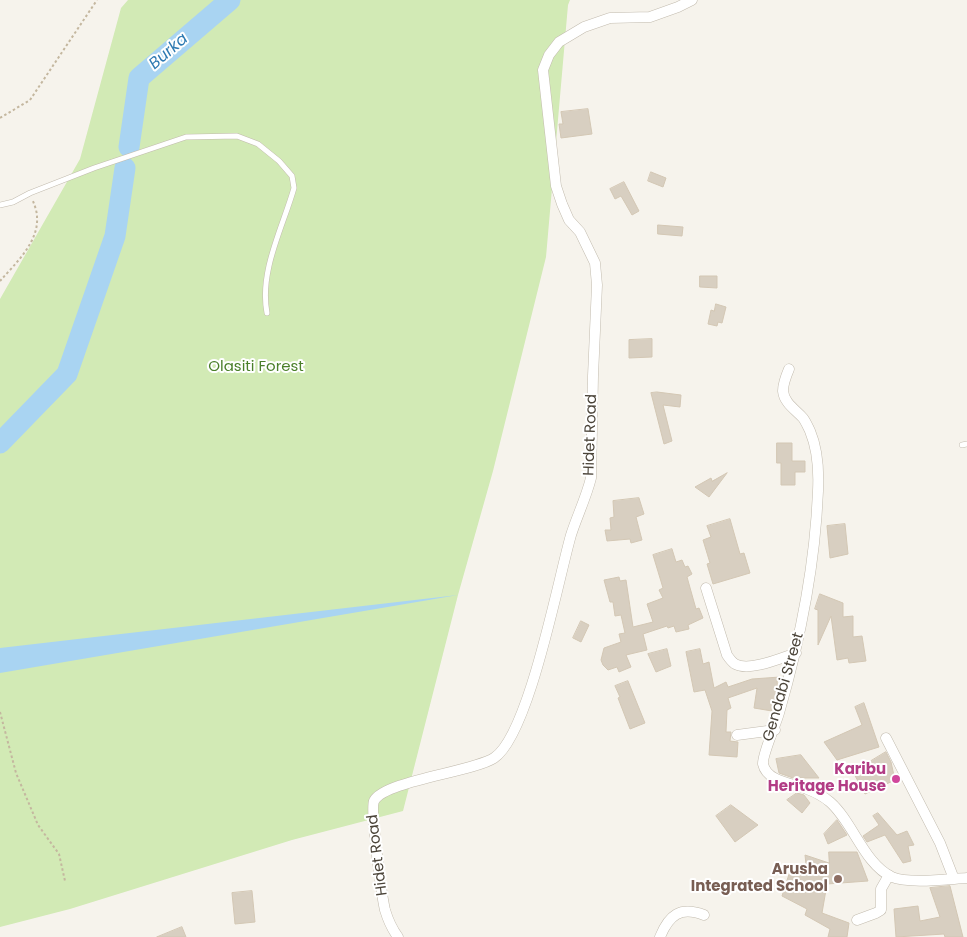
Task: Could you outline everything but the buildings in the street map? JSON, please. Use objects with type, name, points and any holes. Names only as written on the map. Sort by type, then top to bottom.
[{"type":"street","name":"Hidet Road","points":[[398,937],[392,929],[385,908],[373,824],[374,803],[377,798],[407,784],[495,758],[503,748],[523,711],[532,684],[571,534],[587,494],[591,478],[593,376],[598,286],[595,263],[580,232],[570,220],[556,186],[543,70],[549,55],[559,42],[584,27],[610,18],[650,17],[692,0]]},
{"type":"street","name":"Gendabi Street","points":[[789,369],[783,386],[783,394],[792,408],[803,418],[810,432],[818,460],[818,488],[812,557],[796,653],[775,730],[763,760],[765,768],[770,775],[778,780],[816,792],[830,802],[850,826],[874,862],[889,876]]},
{"type":"street","points":[[706,588],[727,655],[733,663],[741,666],[752,666],[796,653]]},
{"type":"street","points":[[737,735],[775,730]]},
{"type":"street","points":[[886,738],[940,844],[954,878]]},
{"type":"street","points":[[857,920],[876,914],[881,910],[881,889],[889,876],[904,880],[967,878]]},
{"type":"street","points":[[660,937],[669,919],[677,914],[696,912],[704,915]]},
{"type":"lane","points":[[0,205],[13,202],[30,193],[94,168],[186,137],[237,136],[258,144],[279,161],[292,176],[294,188],[269,268],[264,299],[267,313]]},
{"type":"path","points":[[0,118],[30,100],[98,0]]},
{"type":"path","points":[[0,281],[23,254],[36,231],[38,216],[30,193]]},
{"type":"path","points":[[0,712],[16,773],[38,825],[59,854],[65,881]]},
{"type":"green space","name":"Olasiti Forest","points":[[128,0],[570,0],[568,5],[546,257],[493,471],[458,595],[403,811],[292,840],[70,909],[0,927],[0,299],[80,159],[121,8]]},
{"type":"water","points":[[458,595],[0,673],[0,648]]},
{"type":"waterway","name":"Burka","points":[[129,147],[139,78],[230,0]]},
{"type":"waterway","points":[[0,443],[67,374],[115,236],[125,168]]},
{"type":"place","name":"Karibu Heritage House","points":[[896,779]]},
{"type":"place","name":"Arusha Integrated School","points":[[838,879]]}]
